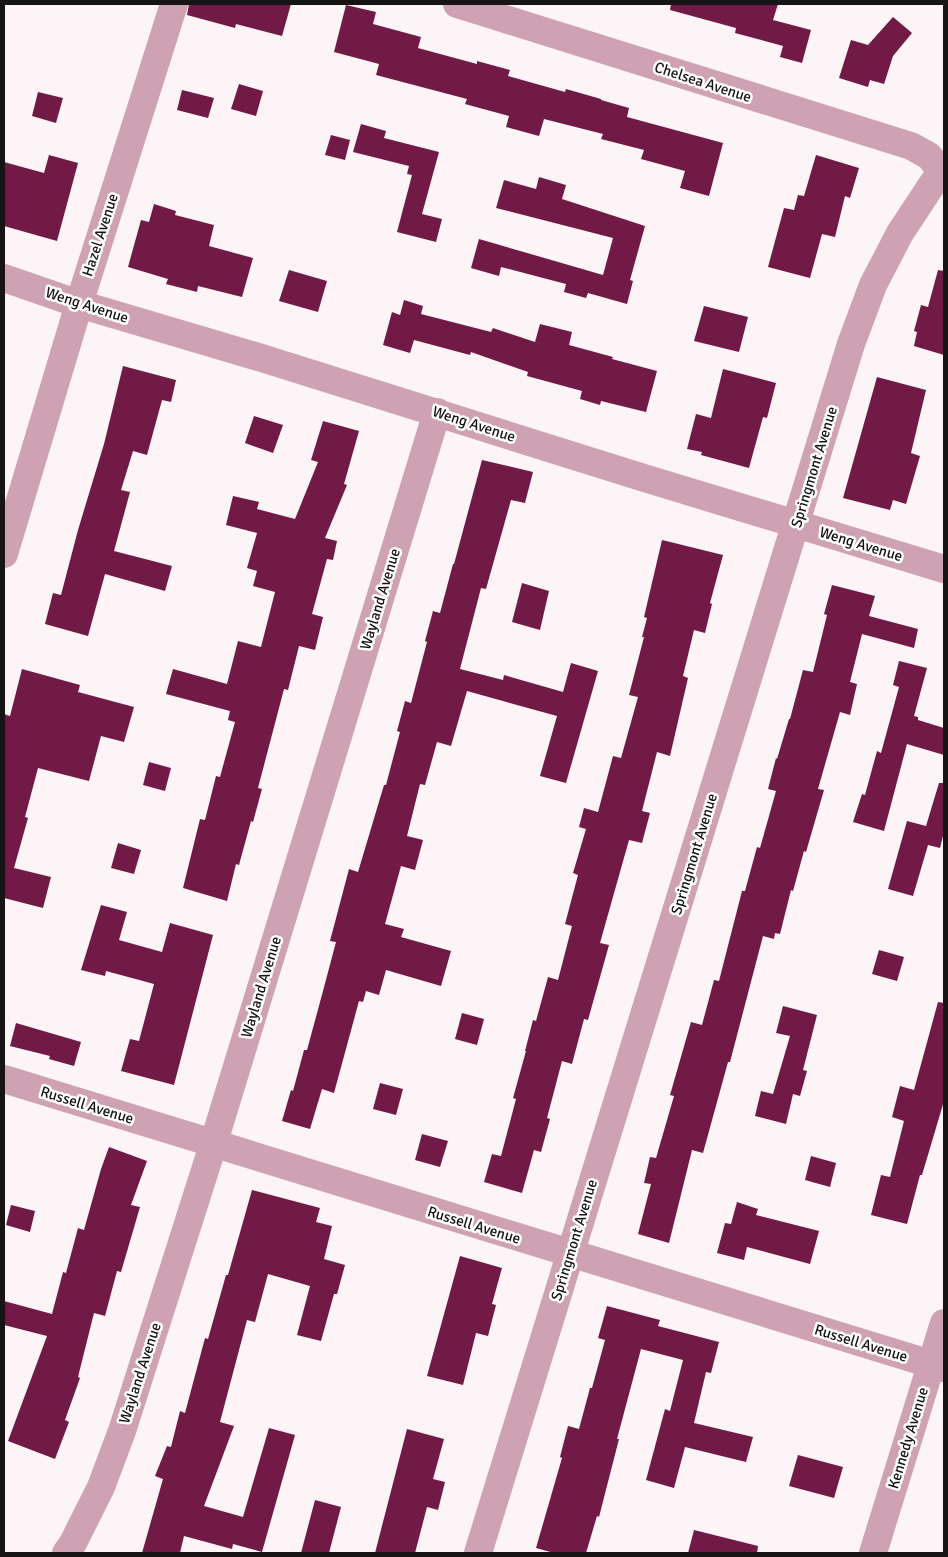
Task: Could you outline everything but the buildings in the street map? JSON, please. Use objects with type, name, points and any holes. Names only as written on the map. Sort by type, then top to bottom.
[{"type":"street","name":"Hazel Avenue","points":[[4,554],[79,304],[174,4]]},
{"type":"street","name":"Chelsea Avenue","points":[[457,4],[911,146],[929,156],[943,171]]},
{"type":"street","name":"Springmont Avenue","points":[[478,1553],[851,344],[873,285],[900,233],[943,171]]},
{"type":"street","name":"Weng Avenue","points":[[4,278],[79,304],[437,412],[796,525],[944,569]]},
{"type":"street","name":"Wayland Avenue","points":[[66,1553],[101,1487],[122,1431],[213,1145],[437,412]]},
{"type":"street","name":"Russell Avenue","points":[[4,1079],[213,1145],[938,1366]]},
{"type":"street","name":"Kennedy Avenue","points":[[873,1553],[938,1366],[944,1323]]}]
